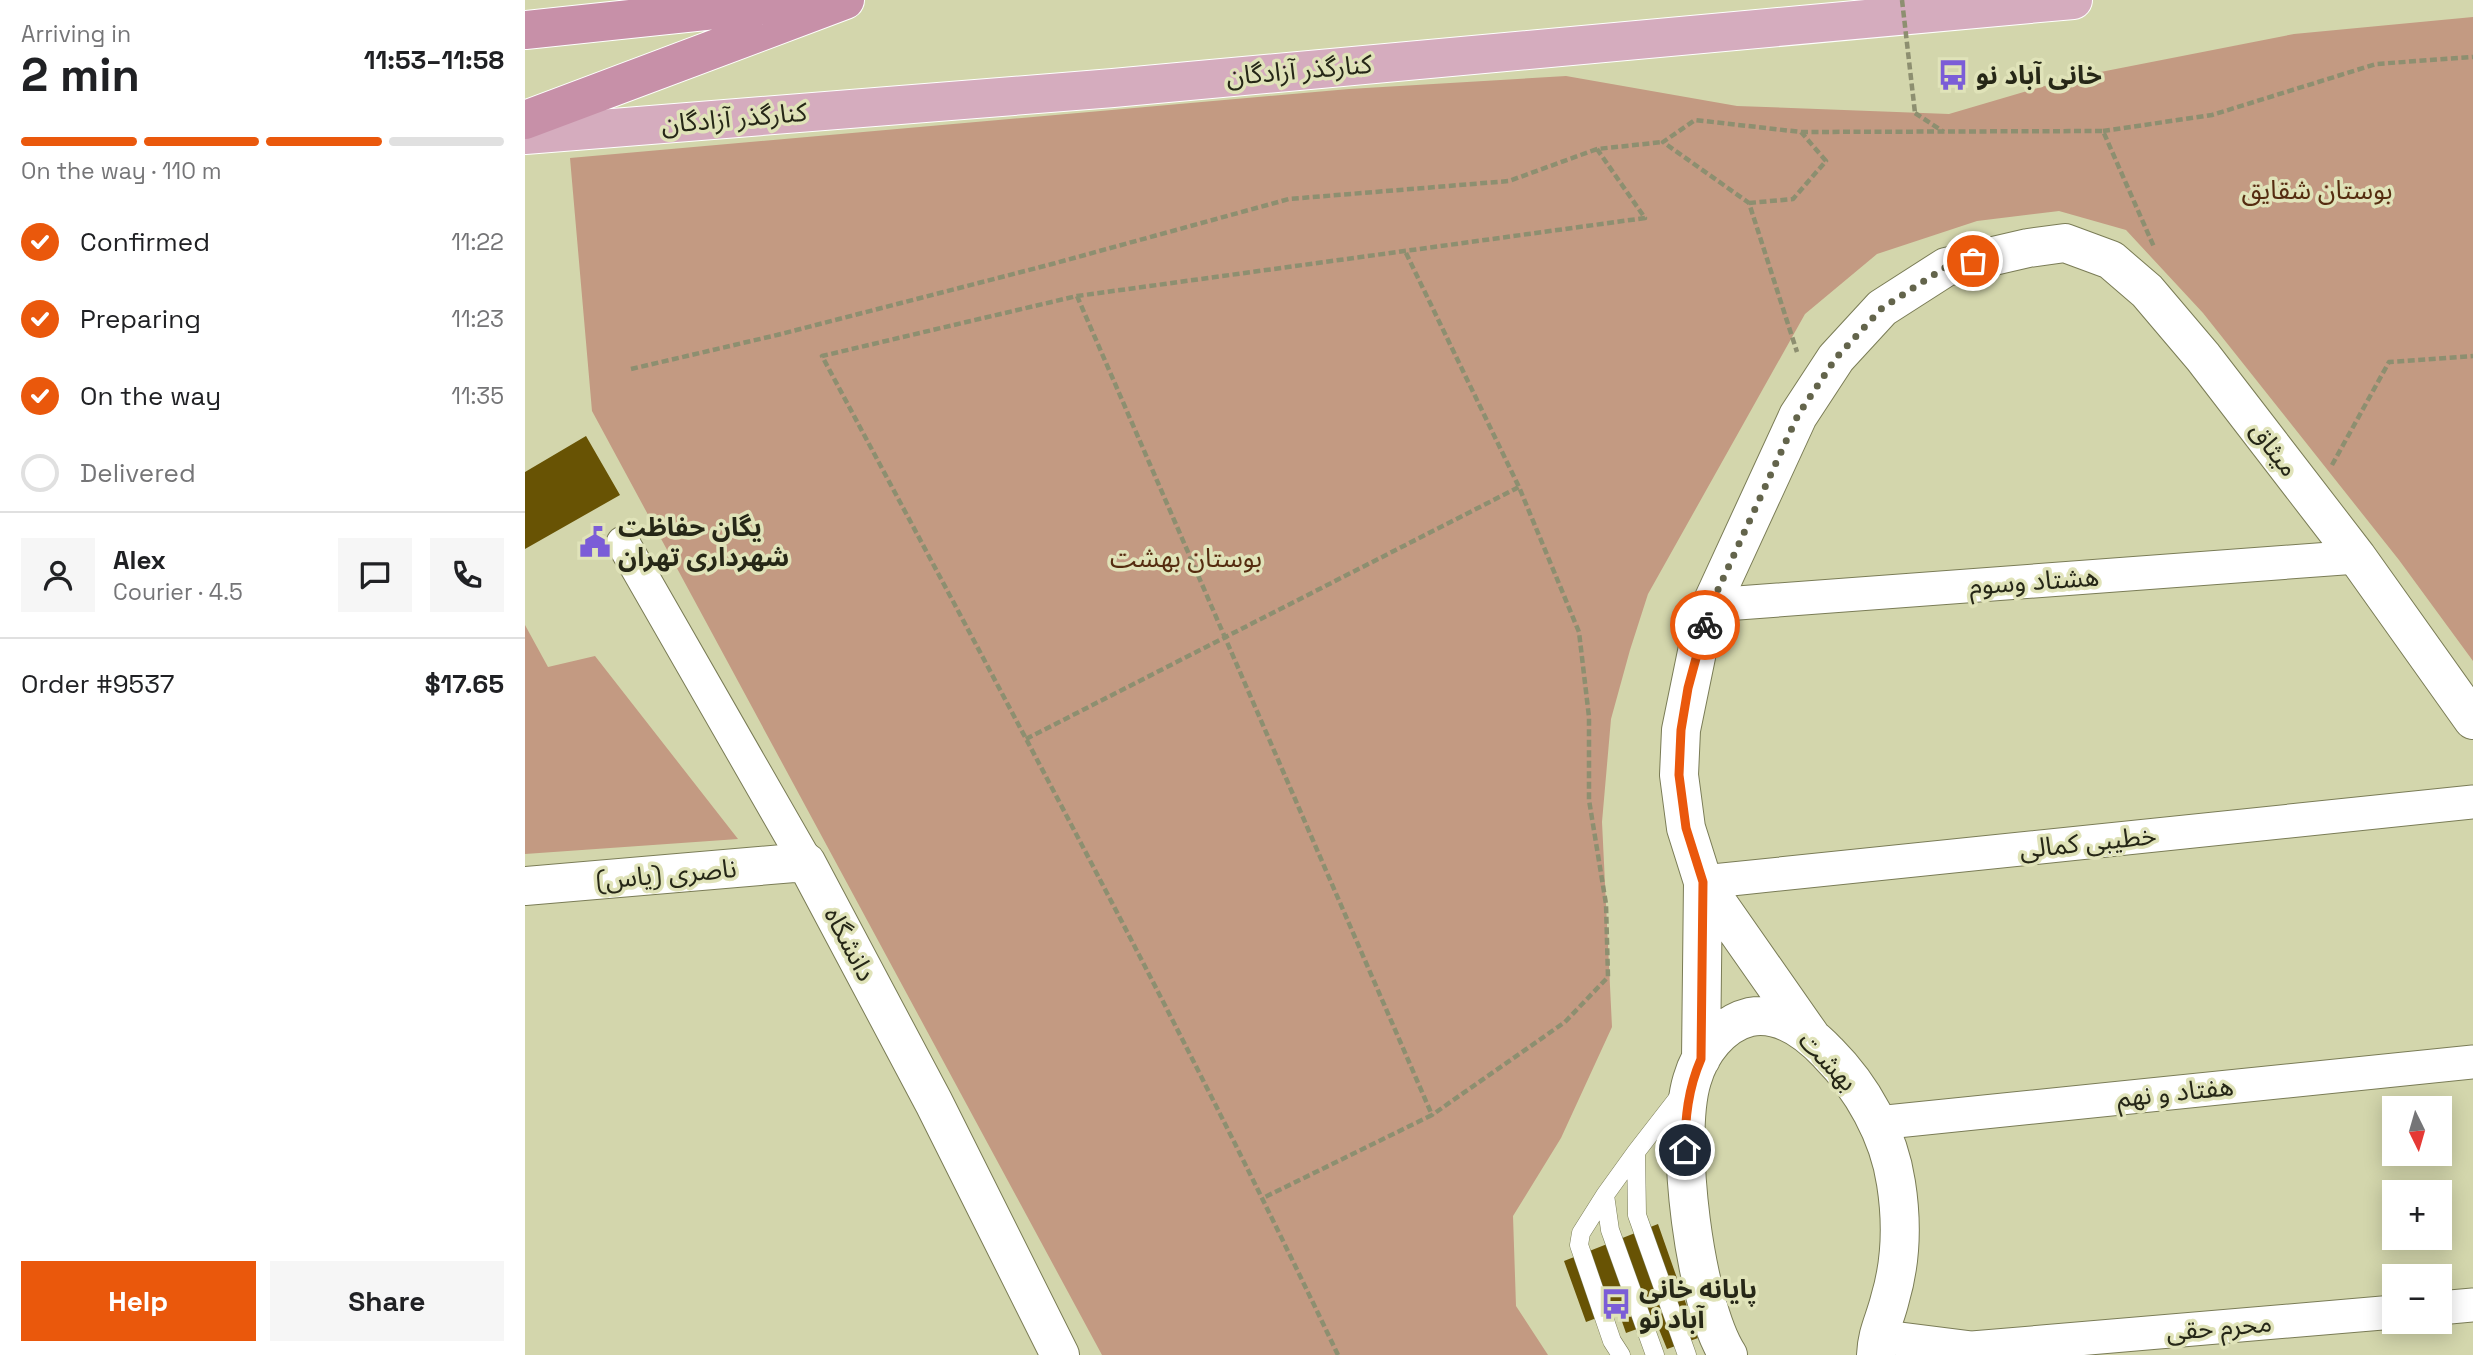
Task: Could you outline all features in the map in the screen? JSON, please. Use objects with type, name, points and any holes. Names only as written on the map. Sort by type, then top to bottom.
[{"type":"highway","points":[[525,30],[811,0]]},
{"type":"highway","points":[[525,120],[845,0]]},
{"type":"main road","name":"کنارگذر آزادگان","points":[[525,135],[1113,88],[2073,0]]},
{"type":"street","name":"میثاق","points":[[1703,882],[1686,828],[1679,775],[1681,730],[1688,688],[1711,605],[1798,415],[1836,358],[1882,308],[1946,267],[2028,248],[2065,243],[2111,260],[2147,291],[2203,357],[2313,499],[2473,720]]},
{"type":"street","name":"دانشگاه","points":[[623,543],[806,862],[934,1103],[1060,1355]]},
{"type":"street","name":"هشتاد وسوم","points":[[1711,605],[2357,557]]},
{"type":"street","name":"خطیبی کمالی","points":[[1703,882],[2473,802]]},
{"type":"street","name":"ناصری (یاس)","points":[[525,886],[806,862]]},
{"type":"street","points":[[1703,882],[1811,1035]]},
{"type":"street","points":[[1696,1070],[1703,882]]},
{"type":"street","name":"بهشت","points":[[1728,1355],[1713,1324],[1691,1217],[1685,1122],[1696,1070],[1711,1042],[1736,1020],[1762,1015],[1786,1021],[1811,1035],[1839,1064],[1877,1123],[1896,1181],[1900,1226],[1897,1268],[1877,1346]]},
{"type":"street","name":"هفتاد و نهم","points":[[1877,1123],[2473,1062]]},
{"type":"street","points":[[2452,1307],[2473,1305]]},
{"type":"street","name":"محرم حقی","points":[[1877,1346],[1972,1348],[2382,1313]]},
{"type":"lane","points":[[1621,1355],[1612,1341],[1579,1245],[1581,1233],[1605,1195],[1696,1070]]},
{"type":"lane","points":[[1636,1152],[1637,1215],[1687,1355]]},
{"type":"lane","points":[[1605,1195],[1610,1230],[1655,1355]]},
{"type":"path","points":[[1902,0],[1915,113],[1945,133]]},
{"type":"path","points":[[631,369],[790,332],[1289,199],[1509,181],[1597,149],[1663,142],[1695,120],[1801,132],[2103,131],[2212,115],[2376,64],[2473,57]]},
{"type":"path","points":[[2103,131],[2159,257]]},
{"type":"path","points":[[1749,203],[1793,199],[1826,161],[1801,132]]},
{"type":"path","points":[[1663,142],[1749,203],[1811,397]]},
{"type":"path","points":[[1338,1355],[1263,1198],[1026,739],[822,356],[1077,296],[1406,253],[1645,218],[1597,149]]},
{"type":"path","points":[[1263,1198],[1432,1115],[1565,1022],[1608,977],[1606,904],[1589,800],[1589,716],[1579,632],[1519,487],[1406,253]]},
{"type":"path","points":[[1077,296],[1432,1115]]},
{"type":"path","points":[[2313,499],[2389,362],[2473,356]]},
{"type":"path","points":[[1026,739],[1519,487]]},
{"type":"green space","name":"بوستان بهشت","points":[[2473,17],[2473,661],[2399,560],[2203,313],[2126,230],[2059,211],[1977,221],[1877,254],[1805,314],[1648,594],[1611,719],[1602,822],[1612,1027],[1561,1138],[1513,1216],[1516,1306],[1548,1355],[1102,1355],[592,411],[570,158],[1349,89],[1566,76],[1737,106],[1949,114],[2075,77],[2294,34]]},
{"type":"green space","points":[[525,625],[548,667],[595,656],[738,839],[525,854]]},
{"type":"building","points":[[586,436],[620,495],[525,549],[525,472]]},
{"type":"building","points":[[1658,1224],[1698,1338],[1667,1349],[1656,1322],[1626,1333],[1618,1310],[1586,1322],[1564,1261]]},
{"type":"way so far","points":[[1705,625],[1711,605],[1798,415],[1836,358],[1882,308],[1946,267],[1973,261]]},
{"type":"place","name":"خانی آباد نو","points":[[1953,75]]},
{"type":"place","name":"یگان حفاظت شهرداری تهران","points":[[595,542]]},
{"type":"place","name":"پایانه خانی آباد نو","points":[[1616,1304]]},
{"type":"route","points":[[1685,1150],[1685,1122],[1692,1080],[1701,1059],[1703,882],[1686,828],[1679,775],[1681,730],[1688,688],[1705,625]]},
{"type":"park label","name":"بوستان شقایق","points":[[2317,190]]}]
